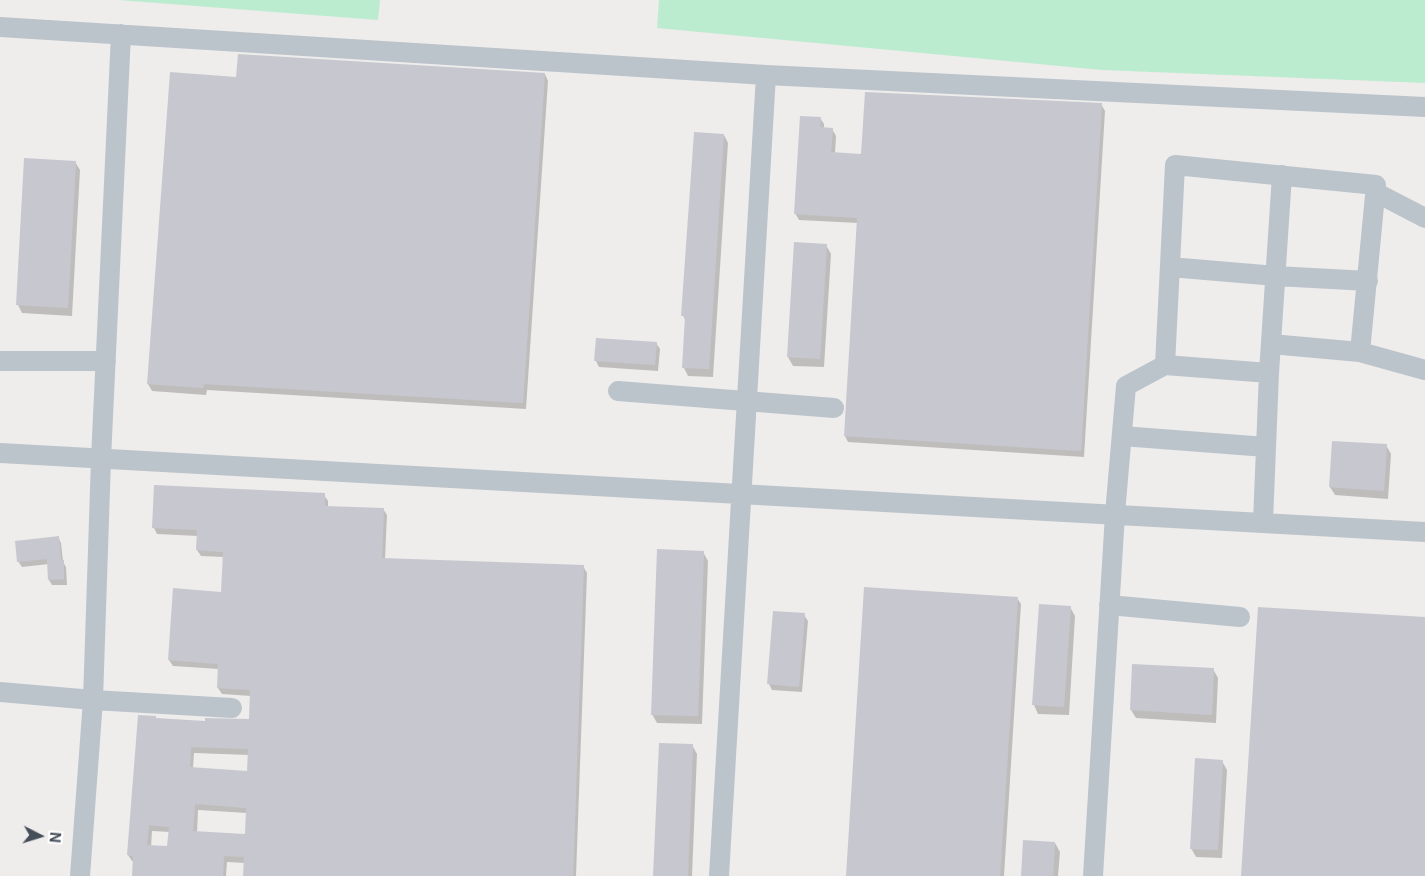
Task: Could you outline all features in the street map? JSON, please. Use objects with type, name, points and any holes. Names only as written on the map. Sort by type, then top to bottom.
[{"type":"lane","points":[[0,27],[766,75],[1425,107]]},
{"type":"lane","points":[[80,876],[93,700],[121,34]]},
{"type":"lane","points":[[719,876],[766,75]]},
{"type":"lane","points":[[1165,365],[1175,166],[1376,185],[1360,352]]},
{"type":"lane","points":[[1263,522],[1269,373],[1282,176]]},
{"type":"lane","points":[[1376,192],[1425,218]]},
{"type":"lane","points":[[1170,267],[1276,276],[1368,280]]},
{"type":"lane","points":[[1271,344],[1360,352],[1425,370]]},
{"type":"lane","points":[[0,361],[106,361]]},
{"type":"lane","points":[[1093,876],[1115,514],[1126,386],[1165,365],[1269,373]]},
{"type":"lane","points":[[618,391],[834,408]]},
{"type":"lane","points":[[1122,436],[1266,447]]},
{"type":"lane","points":[[0,453],[1425,532]]},
{"type":"lane","points":[[1109,605],[1240,617]]},
{"type":"lane","points":[[0,692],[93,700],[232,708]]},
{"type":"green space","points":[[118,0],[380,0],[378,20]]},
{"type":"green space","points":[[659,0],[1425,0],[1425,83],[1102,70],[657,28]]},
{"type":"building","points":[[238,54],[545,73],[523,403],[204,384],[203,388],[147,384],[170,72],[236,77]]},
{"type":"building","points":[[865,92],[1102,103],[1081,451],[844,436],[857,218],[794,214],[800,116],[821,117],[820,127],[833,128],[831,152],[861,154]]},
{"type":"building","points":[[694,132],[724,134],[709,369],[682,368],[685,316],[681,316]]},
{"type":"building","points":[[24,158],[76,161],[68,308],[16,305]]},
{"type":"building","points":[[794,242],[827,244],[820,359],[787,357]]},
{"type":"building","points":[[596,338],[657,342],[655,365],[594,361]]},
{"type":"building","points":[[1332,441],[1387,444],[1384,491],[1329,487]]},
{"type":"building","points":[[154,485],[325,493],[325,506],[384,508],[382,558],[584,565],[573,876],[243,876],[244,857],[224,856],[223,876],[132,876],[133,856],[127,855],[138,715],[205,721],[205,718],[249,719],[250,690],[217,688],[218,664],[168,660],[173,588],[221,592],[223,552],[196,550],[197,530],[152,528]],"holes":[[[191,747],[248,749],[247,771],[190,767]],[[195,804],[246,808],[245,834],[193,831]],[[149,825],[169,827],[167,846],[147,845]]]},
{"type":"building","points":[[59,536],[61,560],[64,560],[64,579],[48,580],[47,559],[17,562],[15,541]]},
{"type":"building","points":[[657,549],[704,551],[698,716],[651,715]]},
{"type":"building","points":[[864,587],[1018,597],[1000,876],[846,876]]},
{"type":"building","points":[[1039,604],[1071,606],[1064,707],[1032,705]]},
{"type":"building","points":[[1258,607],[1425,617],[1425,876],[1241,876]]},
{"type":"building","points":[[773,611],[805,613],[799,687],[767,684]]},
{"type":"building","points":[[1132,664],[1214,668],[1212,715],[1130,710]]},
{"type":"building","points":[[659,743],[693,744],[688,876],[653,876]]},
{"type":"building","points":[[1195,758],[1223,760],[1218,850],[1190,849]]},
{"type":"building","points":[[1023,840],[1055,842],[1053,876],[1021,876]]}]
